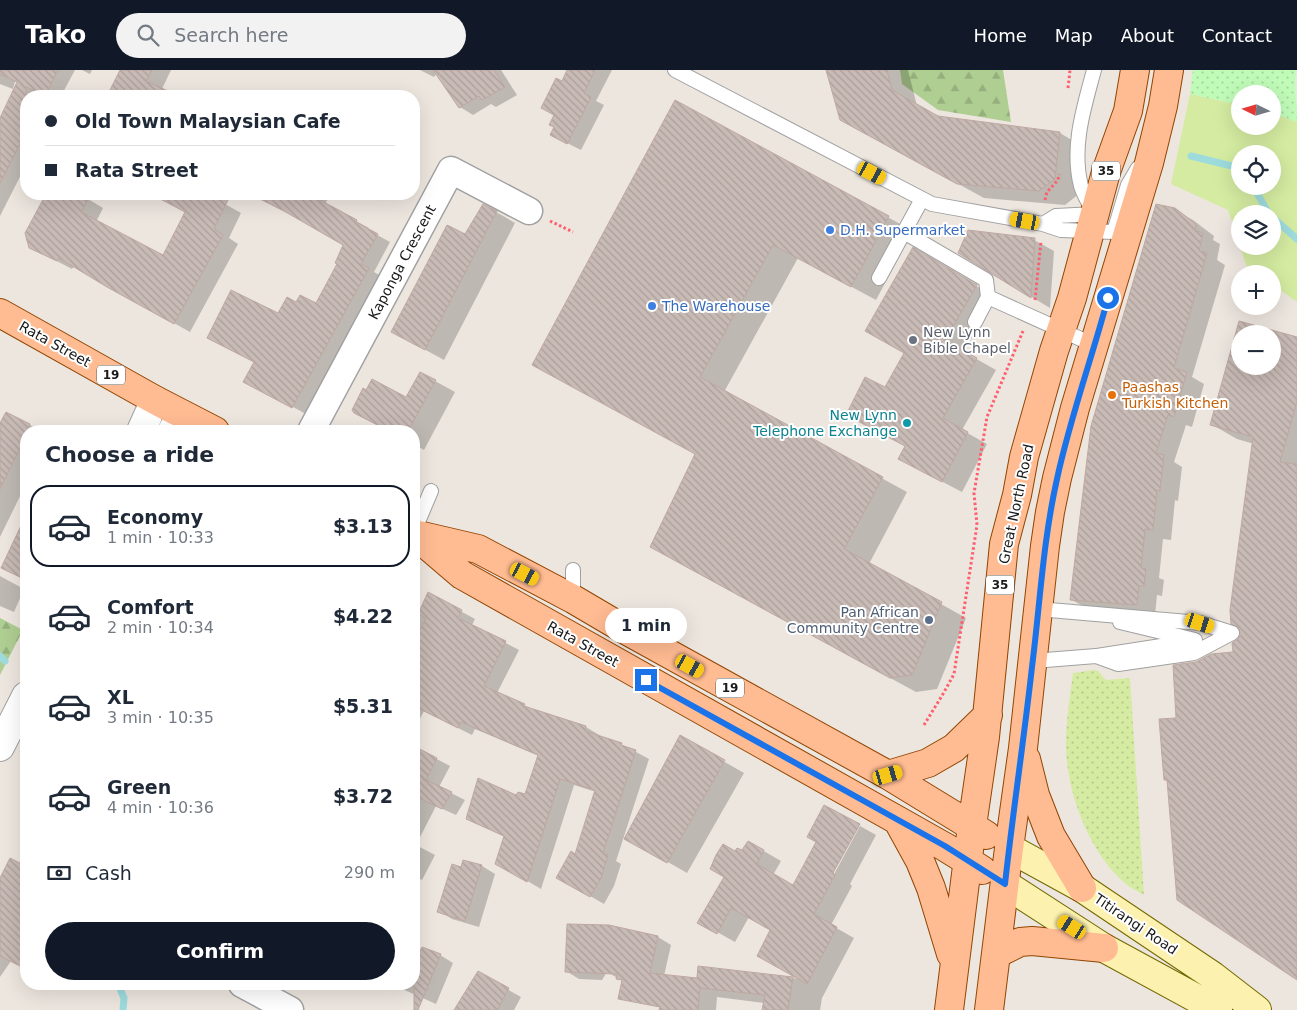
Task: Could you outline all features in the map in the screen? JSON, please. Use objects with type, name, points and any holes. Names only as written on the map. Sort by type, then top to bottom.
[{"type":"main road","name":"Great North Road","points":[[949,1010],[988,716],[1004,544],[1017,495],[1024,457],[1061,330],[1086,221],[1128,111],[1135,70]]},
{"type":"main road","points":[[989,1010],[1023,748],[1045,546],[1057,478],[1075,408],[1152,151],[1163,106],[1169,70]]},
{"type":"main road","name":"Rata Street","points":[[0,313],[155,400],[176,423]]},
{"type":"main road","name":"19","points":[[420,535],[478,550],[573,598],[624,629],[888,775],[1009,848]]},
{"type":"main road","name":"Rata Street","points":[[420,538],[462,575],[945,846],[968,861]]},
{"type":"main road","points":[[888,775],[928,763],[954,748],[988,716]]},
{"type":"main road","points":[[1023,748],[1035,795],[1051,836],[1082,888]]},
{"type":"main road","points":[[898,821],[920,861],[931,888],[954,965]]},
{"type":"main road","name":"Titirangi Road","points":[[1009,848],[1082,888],[1213,976],[1257,1010]]},
{"type":"main road","name":"19","points":[[968,861],[1005,884]]},
{"type":"main road","points":[[1005,884],[1104,948],[1218,1010]]},
{"type":"main road","points":[[996,954],[1020,942],[1032,941],[1104,948]]},
{"type":"street","name":"Kaponga Crescent","points":[[315,425],[450,170],[529,211]]},
{"type":"street","points":[[144,425],[155,400]]},
{"type":"street","points":[[0,747],[20,708]]},
{"type":"street","points":[[253,990],[290,1010]]},
{"type":"lane","points":[[675,70],[932,204],[1043,224],[1061,230],[1086,221]]},
{"type":"lane","points":[[1086,221],[1077,157],[1082,118],[1094,70]]},
{"type":"lane","points":[[1043,224],[1056,216],[1086,221],[1114,232],[1131,177],[1152,151]]},
{"type":"lane","points":[[1081,186],[1081,199],[1086,221]]},
{"type":"lane","points":[[879,278],[922,199]]},
{"type":"lane","points":[[904,232],[986,280],[988,297],[975,322]]},
{"type":"lane","points":[[988,297],[1094,345]]},
{"type":"lane","points":[[420,518],[431,490]]},
{"type":"lane","points":[[573,570],[573,598]]},
{"type":"lane","points":[[1038,608],[1200,623],[1232,633],[1194,653],[1118,664],[1096,656]]},
{"type":"lane","points":[[1033,661],[1096,656],[1196,640],[1075,612]]},
{"type":"path","points":[[924,725],[954,674],[977,525],[974,493],[987,417],[1036,300],[1042,240]]},
{"type":"green space","points":[[900,70],[1003,70],[1011,122],[938,110],[902,84]]},
{"type":"green space","points":[[1193,70],[1296,70],[1297,122],[1281,116],[1281,85],[1231,85],[1231,103],[1190,94]]},
{"type":"green space","points":[[1190,94],[1231,103],[1231,135],[1281,135],[1281,116],[1297,122],[1297,302],[1281,291],[1281,265],[1247,265],[1243,255],[1281,255],[1281,205],[1231,205],[1231,219],[1228,210],[1171,184]]},
{"type":"green space","points":[[0,618],[20,628],[20,636],[0,675]]},
{"type":"green space","points":[[1098,671],[1106,680],[1130,678],[1144,895],[1125,883],[1101,855],[1082,820],[1070,782],[1066,736],[1073,673]]},
{"type":"building","points":[[0,70],[58,70],[48,90],[32,90],[26,87],[26,90],[20,90],[20,144],[0,183],[0,118],[17,82],[0,74]]},
{"type":"building","points":[[120,70],[152,70],[146,81],[166,90],[110,90]]},
{"type":"building","points":[[433,70],[494,70],[505,87],[482,100],[479,96],[459,108]]},
{"type":"building","points":[[567,70],[595,70],[584,93],[591,97],[567,144],[550,135],[554,127],[549,125],[554,115],[541,108],[556,78],[562,81]]},
{"type":"building","points":[[826,70],[887,70],[892,90],[938,116],[1060,132],[1055,179],[1039,191],[957,184],[840,120]]},
{"type":"building","points":[[675,100],[889,216],[851,287],[773,245],[700,377],[883,477],[844,549],[942,602],[912,675],[890,678],[650,547],[695,454],[532,365]]},
{"type":"building","points":[[43,200],[88,200],[81,212],[163,255],[185,212],[162,200],[228,200],[214,228],[223,235],[174,324],[59,258],[57,261],[29,248],[25,233]]},
{"type":"building","points":[[262,200],[320,200],[378,234],[361,264],[369,268],[292,408],[243,382],[254,362],[207,338],[231,290],[278,313],[287,297],[296,302],[300,295],[316,303],[337,264],[335,263],[343,245]]},
{"type":"building","points":[[483,204],[497,211],[425,350],[391,332],[447,225],[465,234]]},
{"type":"building","points":[[1156,204],[1175,208],[1196,224],[1195,230],[1203,233],[1199,251],[1207,253],[1174,368],[1187,372],[1174,417],[1168,415],[1156,453],[1164,455],[1160,491],[1157,490],[1153,530],[1145,529],[1141,568],[1146,569],[1144,586],[1139,586],[1137,605],[1070,600],[1091,426]]},
{"type":"building","points":[[968,230],[1035,238],[1031,298],[958,253]]},
{"type":"building","points":[[913,247],[977,285],[945,340],[977,358],[943,418],[968,432],[942,482],[898,459],[905,446],[846,415],[865,377],[885,387],[904,353],[865,331]]},
{"type":"building","points":[[1239,321],[1254,325],[1238,325]]},
{"type":"building","points":[[1281,333],[1297,337],[1297,401],[1280,462],[1297,464],[1297,980],[1177,900],[1167,780],[1164,780],[1159,719],[1176,718],[1173,665],[1196,662],[1211,654],[1233,652],[1232,643],[1241,634],[1238,627],[1231,624],[1230,610],[1253,437],[1210,425],[1231,350],[1231,375],[1281,375]]},
{"type":"building","points":[[420,372],[436,380],[411,425],[377,425],[354,413],[352,410],[363,388],[366,390],[372,379],[406,397]]},
{"type":"building","points":[[6,412],[30,424],[20,425],[20,448],[0,489],[0,423]]},
{"type":"building","points":[[20,528],[20,577],[1,568]]},
{"type":"building","points":[[428,592],[462,610],[458,618],[506,641],[484,686],[525,704],[524,706],[586,726],[585,731],[622,743],[621,745],[636,750],[603,853],[608,855],[601,878],[590,897],[556,878],[571,851],[575,854],[595,790],[560,779],[527,882],[495,864],[504,836],[466,819],[478,778],[516,795],[518,792],[525,794],[538,755],[461,722],[458,728],[420,709],[420,630],[426,618],[420,615],[420,610]]},
{"type":"building","points":[[680,735],[725,760],[667,863],[624,839]]},
{"type":"building","points":[[420,749],[437,758],[426,780],[452,792],[442,809],[420,798]]},
{"type":"building","points":[[824,805],[860,824],[833,873],[835,875],[814,914],[837,927],[807,984],[757,956],[770,930],[731,908],[717,934],[697,923],[724,877],[710,869],[723,844],[735,851],[737,848],[742,850],[748,841],[764,850],[757,864],[793,885],[816,842],[807,837]]},
{"type":"building","points":[[10,858],[20,863],[20,966],[0,956],[0,878]]},
{"type":"building","points":[[463,860],[482,865],[465,921],[437,912],[452,864],[461,867]]},
{"type":"building","points":[[567,924],[609,925],[658,936],[650,973],[697,978],[698,966],[793,977],[788,1010],[762,1010],[765,995],[700,988],[698,1010],[659,1010],[660,1007],[618,999],[622,980],[616,979],[617,974],[565,972]]},
{"type":"building","points":[[422,947],[441,954],[418,1010],[414,1010],[414,990],[420,990],[420,951]]},
{"type":"building","points":[[478,971],[509,988],[497,1010],[454,1010]]},
{"type":"waterway","points":[[1191,156],[1231,166]]},
{"type":"waterway","points":[[1258,195],[1264,205]]},
{"type":"waterway","points":[[1281,225],[1297,239]]},
{"type":"waterway","points":[[0,656],[5,661]]},
{"type":"waterway","points":[[121,990],[124,998],[123,1010]]},
{"type":"place","name":"D.H. Supermarket","points":[[830,230]]},
{"type":"place","name":"The Warehouse","points":[[652,306]]},
{"type":"place","name":"New Lynn Bible Chapel","points":[[913,340]]},
{"type":"place","name":"Paashas Turkish Kitchen","points":[[1112,395]]},
{"type":"place","name":"New Lynn Telephone Exchange","points":[[907,423]]},
{"type":"place","name":"Pan African Community Centre","points":[[929,620]]},
{"type":"route","points":[[646,680],[945,846],[1005,884],[1023,748],[1050,512],[1075,408],[1108,298]]}]
